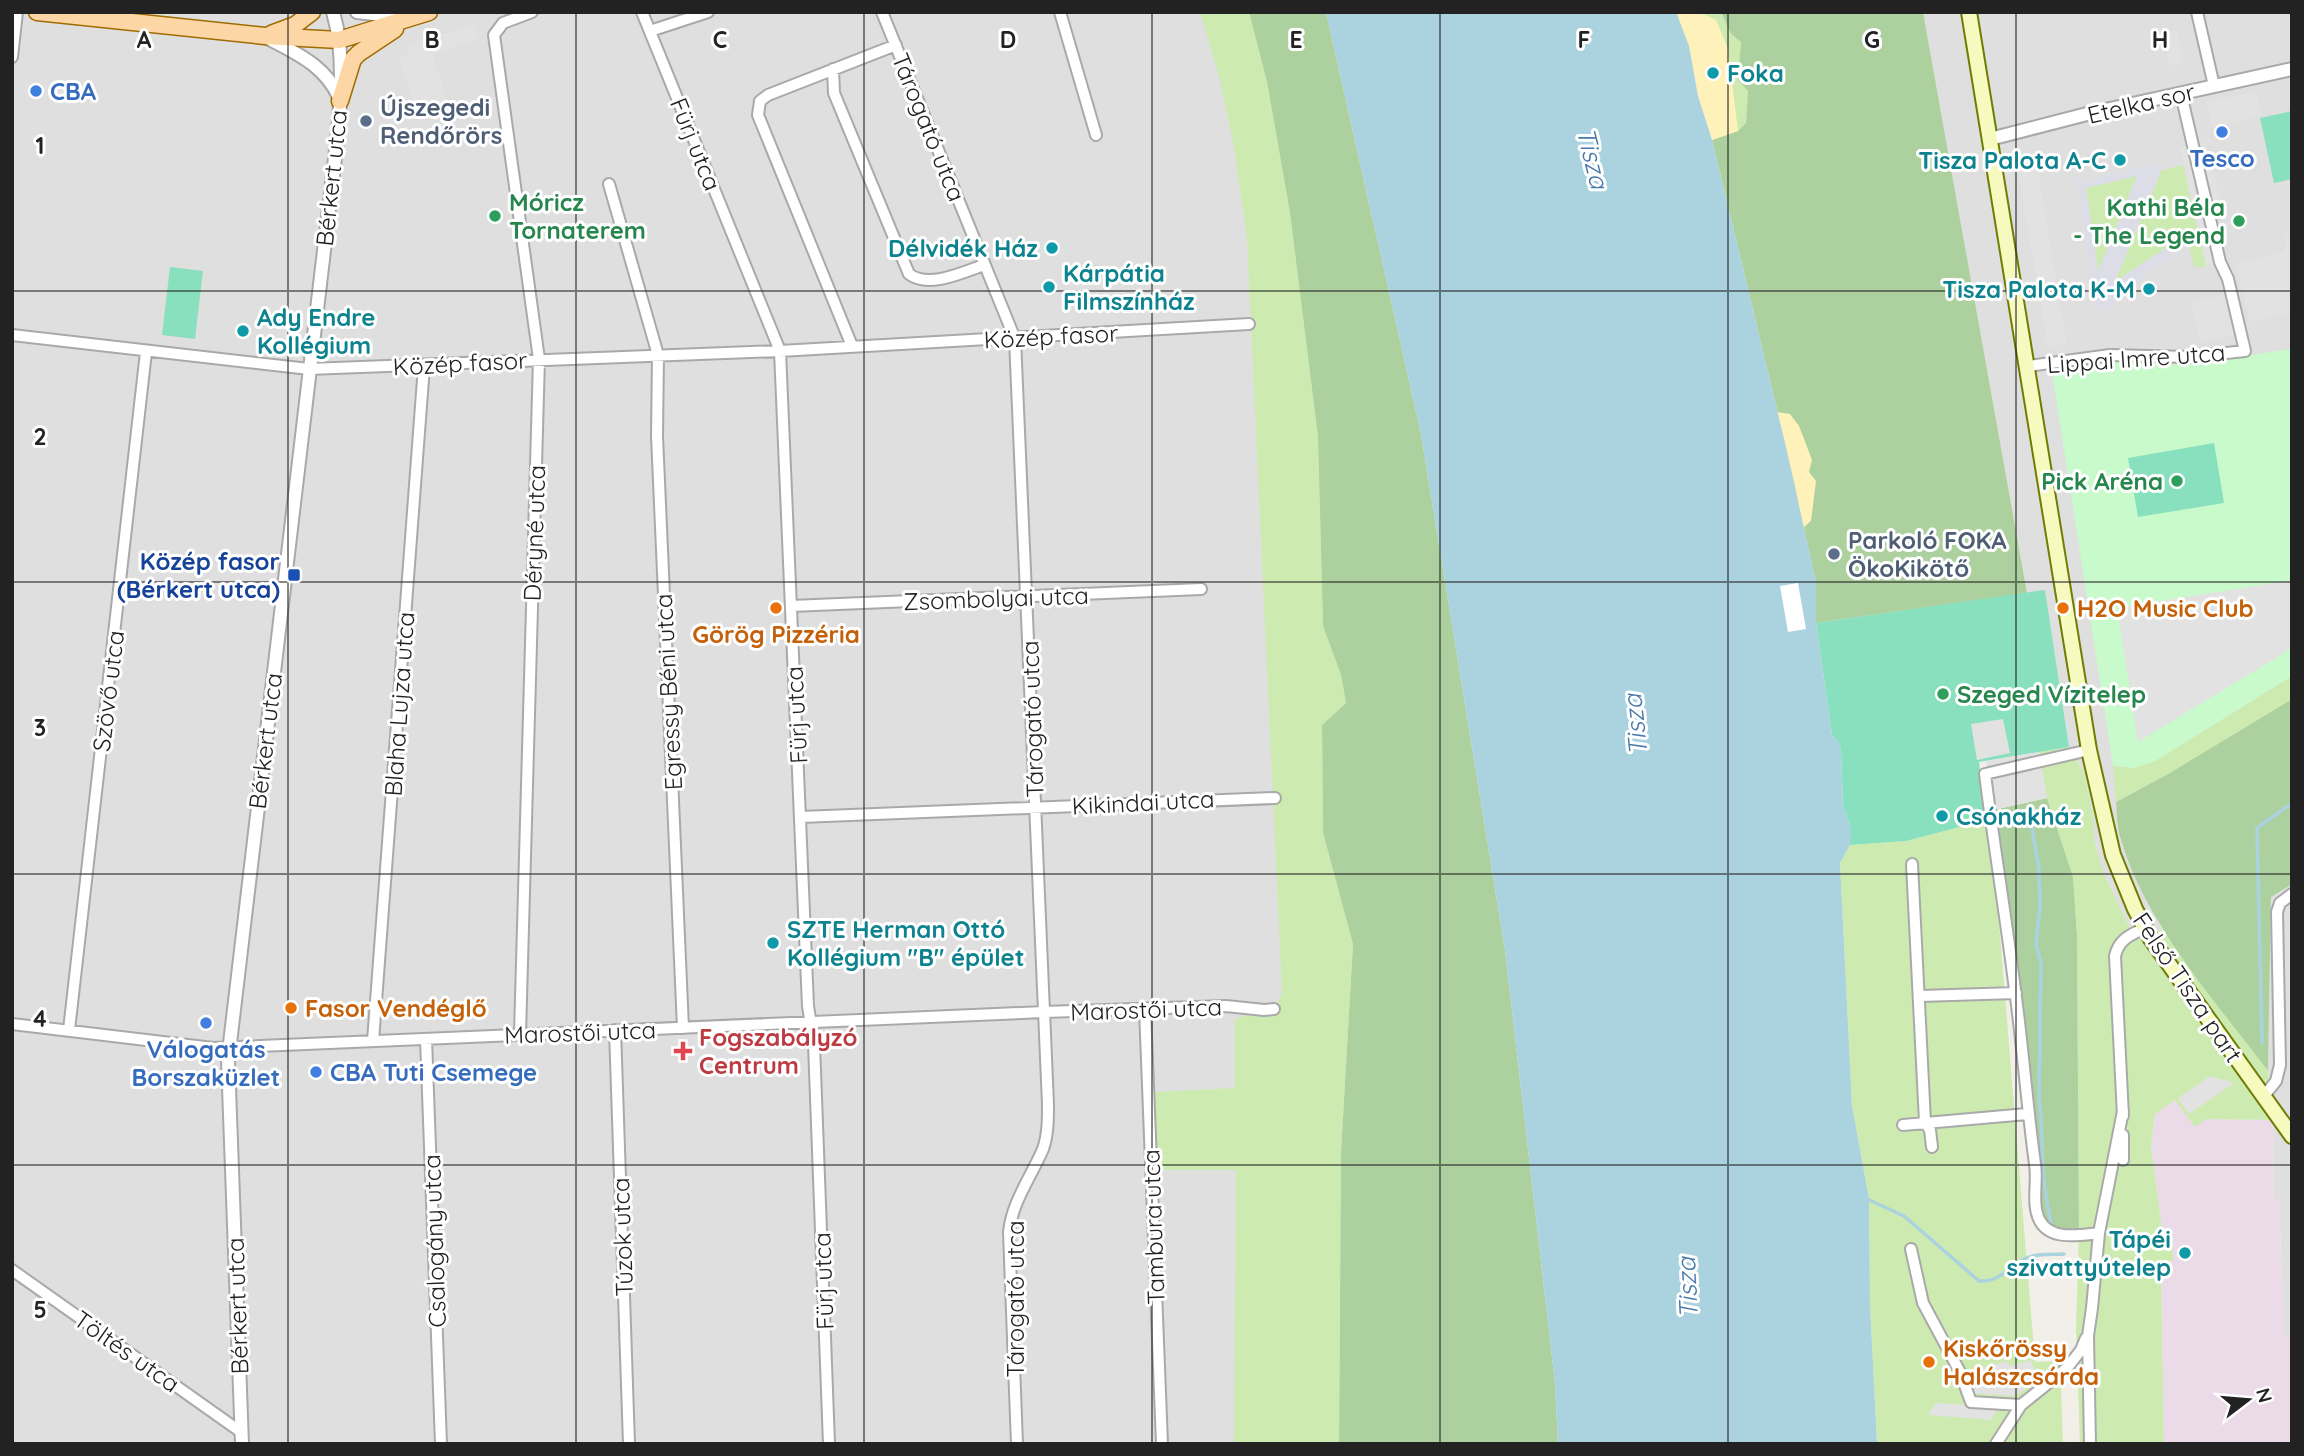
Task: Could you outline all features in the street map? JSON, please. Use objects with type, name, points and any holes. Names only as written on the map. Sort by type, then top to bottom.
[{"type":"main road","points":[[37,12],[265,36],[339,40],[429,12]]},
{"type":"main road","points":[[265,36],[295,25],[312,12]]},
{"type":"main road","name":"Felső Tisza part","points":[[1969,12],[2089,750],[2113,855],[2145,928],[2292,1136]]},
{"type":"main road","points":[[341,101],[348,72],[359,53],[411,18]]},
{"type":"street","points":[[12,57],[17,12]]},
{"type":"street","name":"Bérkert utca","points":[[242,1438],[229,1047],[341,101],[339,40],[333,12]]},
{"type":"street","points":[[357,12],[411,18]]},
{"type":"street","name":"Déryné utca","points":[[520,1034],[539,359],[494,35],[503,23],[532,12]]},
{"type":"street","name":"Fürj utca","points":[[642,12],[780,351],[810,1023],[814,1044],[829,1444]]},
{"type":"street","points":[[650,31],[708,12]]},
{"type":"street","name":"Tárogató utca","points":[[883,12],[1015,339],[1048,1126],[1044,1146],[1015,1205],[1009,1233],[1017,1444]]},
{"type":"street","points":[[1060,12],[1096,135]]},
{"type":"street","points":[[2197,12],[2214,86]]},
{"type":"street","points":[[265,36],[323,71],[341,101]]},
{"type":"street","points":[[852,346],[758,115],[760,102],[768,95],[896,45]]},
{"type":"street","points":[[833,69],[834,93],[909,274],[926,281],[984,265]]},
{"type":"street","name":"Etelka sor","points":[[1990,139],[2292,69]]},
{"type":"street","name":"Lippai Imre utca","points":[[2028,366],[2110,355],[2189,357],[2245,351],[2228,279],[2220,262],[2181,94]]},
{"type":"street","points":[[609,184],[658,355]]},
{"type":"street","name":"Közép fasor","points":[[12,335],[309,369],[780,351],[1249,324]]},
{"type":"street","name":"Szövő utca","points":[[69,1030],[146,352]]},
{"type":"street","name":"Egressy Béni utca","points":[[658,355],[657,436],[683,1028]]},
{"type":"street","name":"Blaha Lujza utca","points":[[373,1041],[424,366]]},
{"type":"street","name":"Zsombolyai utca","points":[[791,607],[1200,589]]},
{"type":"street","points":[[2089,750],[1985,774],[2036,1168],[2036,1212],[2040,1222],[2051,1232],[2063,1235],[2099,1233]]},
{"type":"street","name":"Kikindai utca","points":[[801,817],[1275,798]]},
{"type":"street","points":[[1912,864],[1925,1122],[1930,1130],[1932,1147]]},
{"type":"street","points":[[2262,1093],[2276,1081],[2280,1065],[2277,912],[2287,896]]},
{"type":"street","points":[[2123,1160],[2115,956],[2123,939],[2145,928]]},
{"type":"street","points":[[1920,996],[2015,993]]},
{"type":"street","name":"Marostői utca","points":[[12,1024],[191,1046],[229,1047],[1226,1006],[1274,1009]]},
{"type":"street","name":"Tambura utca","points":[[1146,1009],[1162,1444]]},
{"type":"street","name":"Túzok utca","points":[[615,1030],[629,1444]]},
{"type":"street","name":"Csalogány utca","points":[[426,1039],[441,1444]]},
{"type":"street","points":[[2090,1444],[2088,1336],[2099,1233],[2123,1111]]},
{"type":"street","points":[[1903,1125],[2027,1114]]},
{"type":"street","points":[[1911,1249],[1923,1303],[1960,1372],[1971,1402],[2021,1405]]},
{"type":"street","name":"Töltés utca","points":[[12,1270],[242,1438]]},
{"type":"street","points":[[1996,1444],[2021,1405],[2067,1368],[2088,1336]]},
{"type":"shaded area","points":[[12,12],[1218,12],[1239,89],[1301,1000],[1277,1444],[12,1444]]},
{"type":"shaded area","points":[[1923,12],[2292,12],[2292,676],[2155,761],[2116,802],[2120,838],[2162,929],[2135,939],[2104,874],[2094,840],[2094,820],[2084,772],[2069,747],[2045,591],[2027,593]]},
{"type":"shaded area","points":[[475,24],[480,38],[432,54],[449,108],[434,113],[433,109],[417,114],[399,57],[410,54],[408,45]]},
{"type":"shaded area","points":[[2176,30],[2184,63],[2170,66],[2162,33]]},
{"type":"shaded area","points":[[2256,91],[2262,115],[2212,127],[2206,102]]},
{"type":"shaded area","points":[[2206,142],[2222,208],[2208,211],[2220,262],[2206,265],[2180,148]]},
{"type":"shaded area","points":[[2157,164],[2160,174],[2115,281],[2166,248],[2167,242],[2175,240],[2177,250],[2173,251],[2173,257],[2114,297],[2114,306],[2097,312],[2076,177],[2079,176],[2081,182]],"holes":[[[2137,176],[2099,269],[2086,188]]]},
{"type":"shaded area","points":[[2037,165],[2067,344],[2048,347],[2018,171]]},
{"type":"shaded area","points":[[2292,234],[2292,312],[2250,322],[2236,263],[2282,252],[2286,246],[2284,236]]},
{"type":"shaded area","points":[[2226,294],[2235,335],[2201,343],[2191,302]]},
{"type":"shaded area","points":[[2292,580],[2292,648],[2138,742],[2117,608]]},
{"type":"shaded area","points":[[2003,719],[2010,753],[1977,760],[1971,724]]},
{"type":"shaded area","points":[[2039,752],[2047,798],[1993,810],[1986,761]]},
{"type":"shaded area","points":[[2292,884],[2292,1331],[2284,1338],[2279,1202],[2274,1201],[2273,1120],[2268,1071],[2271,896]]},
{"type":"shaded area","points":[[2210,1076],[2234,1083],[2189,1114],[2178,1098]]},
{"type":"shaded area","points":[[2175,1100],[2206,1119],[2273,1120],[2274,1201],[2279,1202],[2284,1337],[2292,1331],[2292,1444],[2164,1444],[2161,1261],[2172,1260],[2172,1230],[2162,1230],[2151,1146],[2155,1114]]},
{"type":"shaded area","points":[[2031,1360],[2038,1382],[2014,1396],[1970,1393],[1970,1371],[2008,1361],[2010,1366]]},
{"type":"shaded area","points":[[1936,1403],[1999,1407],[1991,1420],[1928,1415]]},
{"type":"green space","points":[[1200,12],[1249,12],[1267,82],[1290,213],[1318,437],[1323,626],[1341,675],[1346,703],[1322,725],[1323,833],[1353,944],[1341,1152],[1339,1444],[1234,1444],[1236,1170],[1156,1170],[1154,1092],[1235,1088],[1235,1019],[1277,1003],[1282,993],[1247,239],[1234,147],[1219,76]]},
{"type":"green space","points":[[1249,12],[1326,12],[1421,434],[1505,950],[1555,1383],[1558,1444],[1339,1444],[1341,1152],[1353,944],[1323,833],[1322,725],[1346,703],[1341,675],[1323,626],[1318,437],[1290,213],[1267,82]]},
{"type":"green space","name":"Foka","points":[[1676,12],[1721,12],[1731,34],[1741,42],[1738,79],[1748,91],[1746,124],[1738,131],[1712,140],[1689,46]]},
{"type":"green space","points":[[1721,12],[1923,12],[2027,593],[1816,623],[1816,582],[1712,140],[1738,131],[1746,123],[1748,91],[1738,80],[1741,42],[1731,34]]},
{"type":"green space","points":[[2292,111],[2292,179],[2274,183],[2260,118]]},
{"type":"green space","points":[[2183,165],[2206,267],[2194,267],[2187,237],[2167,242],[2166,248],[2115,282],[2159,171]]},
{"type":"green space","points":[[2137,176],[2098,271],[2086,188]]},
{"type":"green space","points":[[170,267],[203,271],[195,339],[162,335]]},
{"type":"green space","points":[[2292,349],[2292,676],[2155,761],[2134,768],[2113,766],[2052,372],[2120,361],[2182,365]]},
{"type":"green space","points":[[2214,443],[2224,503],[2138,517],[2128,458]]},
{"type":"green space","name":"Szeged Vízitelep","points":[[2045,590],[2069,747],[1979,762],[1987,820],[1906,841],[1850,845],[1850,825],[1843,806],[1841,751],[1839,743],[1832,735],[1816,623]]},
{"type":"green space","points":[[2292,676],[2292,699],[2116,802],[2113,766],[2134,768],[2155,761]]},
{"type":"green space","points":[[2292,699],[2292,884],[2271,897],[2268,1071],[2184,961],[2147,902],[2121,840],[2116,802]]},
{"type":"green space","points":[[2069,747],[2084,772],[2094,820],[2094,840],[2104,874],[2135,939],[2162,929],[2268,1071],[2273,1120],[2206,1119],[2195,1127],[2175,1100],[2155,1114],[2151,1146],[2162,1229],[2172,1230],[2173,1261],[2161,1262],[2164,1444],[2080,1444],[2076,1330],[2079,1232],[2077,936],[2073,877],[2047,798],[2039,752]]},
{"type":"green space","points":[[2047,798],[2073,877],[2077,936],[2079,1232],[2053,1229],[2045,1225],[2041,1214],[1993,810]]},
{"type":"green space","points":[[1987,820],[1997,899],[2035,1362],[2060,1361],[2063,1444],[1877,1444],[1870,1305],[1869,1199],[1852,1106],[1840,863],[1850,845],[1906,841]]},
{"type":"sand","name":"Foka","points":[[1676,12],[1699,12],[1716,20],[1728,49],[1738,131],[1712,140],[1698,96],[1689,46]]},
{"type":"sand","points":[[1776,412],[1790,414],[1799,426],[1812,460],[1809,472],[1816,481],[1811,521],[1803,528],[1794,481]]},
{"type":"water","name":"Tisza","points":[[1326,12],[1676,12],[1689,46],[1698,96],[1712,140],[1786,447],[1816,582],[1816,623],[1832,735],[1839,743],[1841,751],[1843,806],[1851,835],[1850,845],[1840,863],[1852,1106],[1869,1199],[1870,1305],[1877,1444],[1558,1444],[1555,1383],[1505,950],[1421,434]]},
{"type":"pier","points":[[1798,583],[1806,629],[1788,632],[1780,586]]},
{"type":"waterway","points":[[2262,1043],[2257,828],[2292,803]]},
{"type":"waterway","points":[[2031,822],[2039,868],[2040,907],[2036,945],[2041,962],[2039,1098],[2044,1177],[2051,1224]]},
{"type":"waterway","points":[[1867,1199],[1904,1216],[1979,1281],[1998,1277],[2029,1257],[2064,1254]]},
{"type":"place","name":"Foka","points":[[1713,73]]},
{"type":"place","name":"CBA","points":[[36,91]]},
{"type":"place","name":"Újszegedi Rendőrörs","points":[[366,121]]},
{"type":"place","name":"Tesco","points":[[2222,132]]},
{"type":"place","name":"Tisza Palota A-C","points":[[2120,160]]},
{"type":"place","name":"Móricz Tornaterem","points":[[495,216]]},
{"type":"place","name":"Kathi Béla - The Legend","points":[[2239,221]]},
{"type":"place","name":"Délvidék Ház","points":[[1052,248]]},
{"type":"place","name":"Kárpátia Filmszínház","points":[[1049,287]]},
{"type":"place","name":"Tisza Palota K-M","points":[[2149,289]]},
{"type":"place","name":"Ady Endre Kollégium","points":[[243,331]]},
{"type":"place","name":"Pick Aréna","points":[[2177,481]]},
{"type":"place","name":"Parkoló FOKA ÖkoKikötő","points":[[1834,554]]},
{"type":"place","name":"Közép fasor (Bérkert utca)","points":[[294,575]]},
{"type":"place","name":"Görög Pizzéria","points":[[776,608]]},
{"type":"place","name":"H2O Music Club","points":[[2063,608]]},
{"type":"place","name":"Szeged Vízitelep","points":[[1943,694]]},
{"type":"place","name":"Csónakház","points":[[1942,816]]},
{"type":"place","name":"SZTE Herman Ottó Kollégium \"B\" épület","points":[[773,943]]},
{"type":"place","name":"Fasor Vendéglő","points":[[291,1008]]},
{"type":"place","name":"Válogatás Borszaküzlet","points":[[206,1023]]},
{"type":"place","name":"Fogszabályzó Centrum","points":[[683,1051]]},
{"type":"place","name":"CBA Tuti Csemege","points":[[316,1072]]},
{"type":"place","name":"Tápéi szivattyútelep","points":[[2185,1253]]},
{"type":"place","name":"Kiskőrössy Halászcsárda","points":[[1929,1362]]}]
